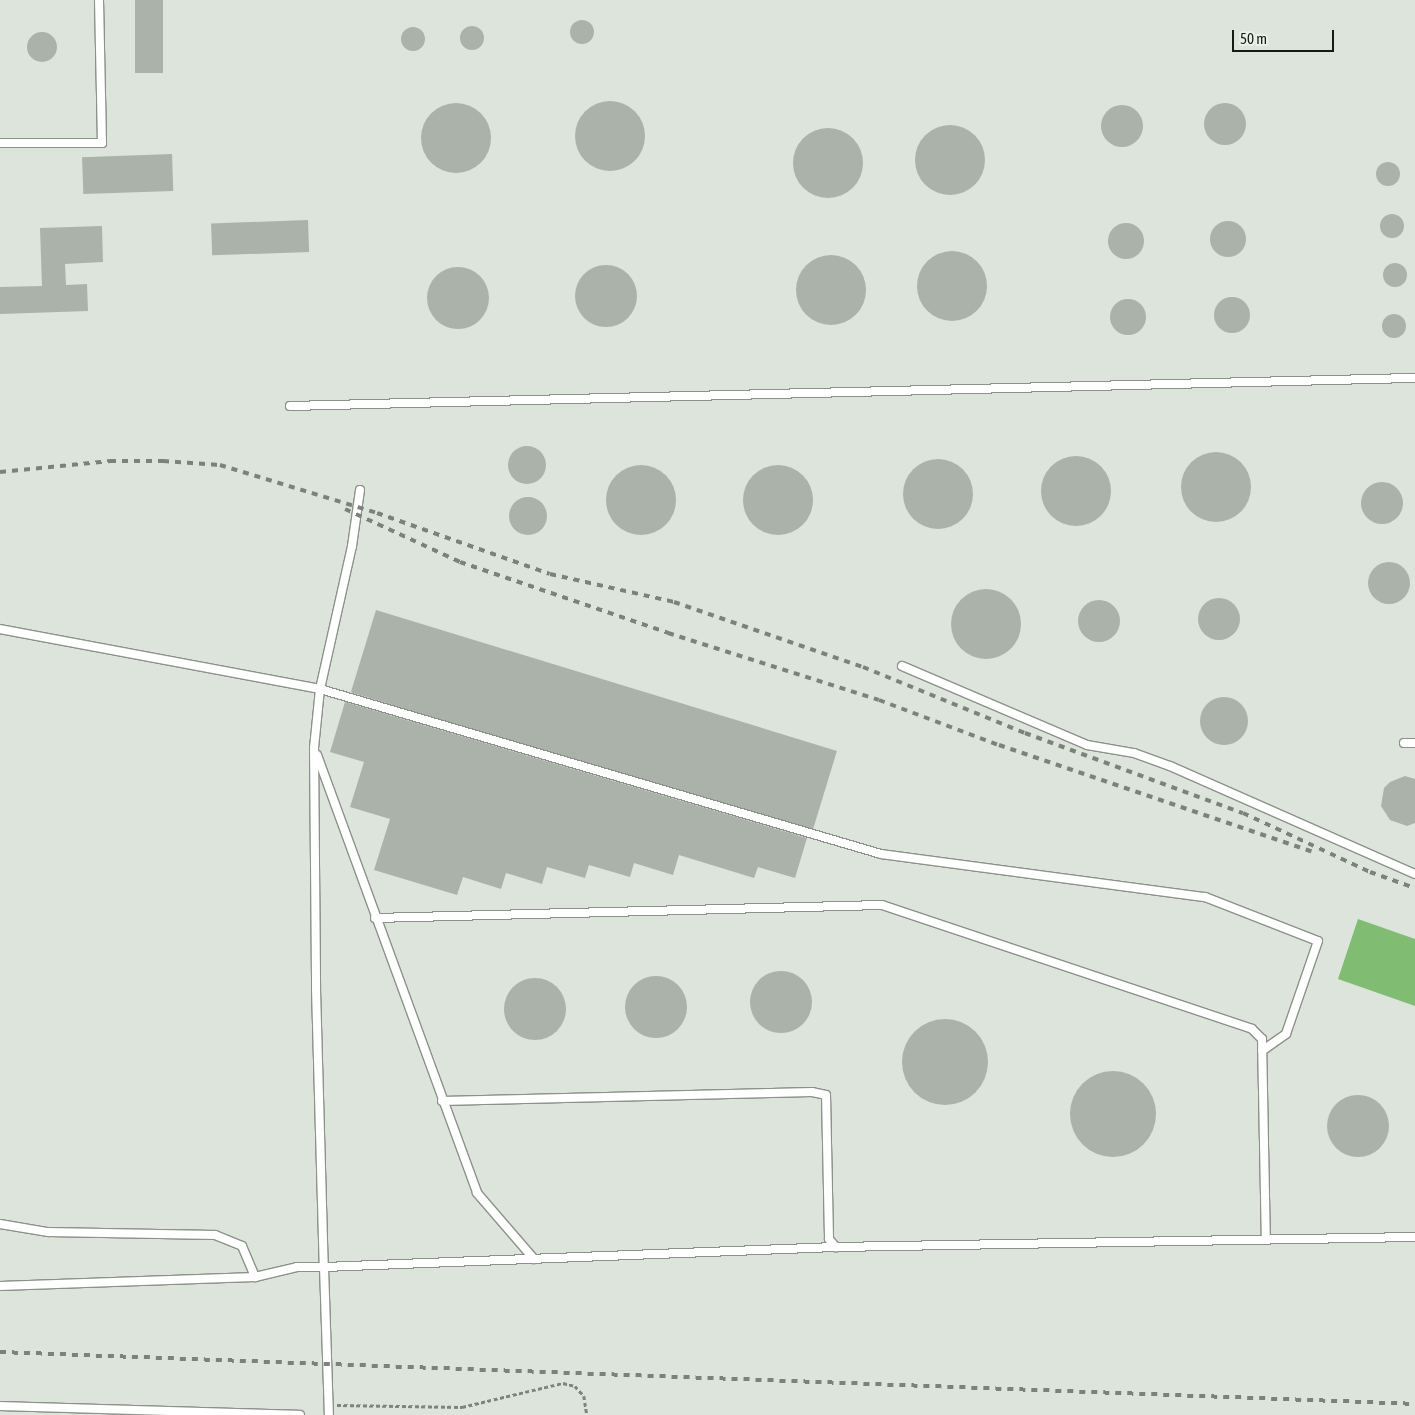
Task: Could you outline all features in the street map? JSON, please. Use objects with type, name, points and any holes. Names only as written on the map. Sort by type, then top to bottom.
[{"type":"lane","points":[[0,143],[102,143],[99,0]]},
{"type":"lane","points":[[290,406],[1415,378]]},
{"type":"lane","points":[[329,1415],[316,989],[314,748],[320,689],[352,546],[360,490]]},
{"type":"lane","points":[[0,629],[320,689],[881,854],[1205,897],[1318,941],[1286,1034],[1262,1051]]},
{"type":"lane","points":[[902,666],[1088,745],[1134,753],[1170,766],[1415,874]]},
{"type":"lane","points":[[1404,743],[1415,743]]},
{"type":"lane","points":[[314,748],[442,1101],[478,1193],[534,1259]]},
{"type":"lane","points":[[375,918],[882,905],[1252,1029],[1262,1038],[1266,1240]]},
{"type":"lane","points":[[442,1101],[812,1092],[826,1095],[829,1240],[836,1247]]},
{"type":"lane","points":[[0,1224],[48,1232],[215,1235],[242,1246],[255,1277]]},
{"type":"lane","points":[[0,1286],[255,1277],[297,1267],[836,1247],[1415,1238]]},
{"type":"lane","points":[[0,1406],[300,1415]]},
{"type":"path","points":[[330,1404],[353,1408],[462,1407],[563,1383],[575,1386],[584,1396],[587,1415]]},
{"type":"shaded area","points":[[1358,919],[1415,939],[1415,1006],[1338,979]]},
{"type":"building","points":[[135,0],[163,0],[163,73],[135,73]]},
{"type":"building","points":[[582,20],[591,23],[594,32],[591,41],[582,44],[573,41],[570,32],[573,23]]},
{"type":"building","points":[[472,26],[481,29],[484,38],[481,47],[472,50],[463,47],[460,38],[463,29]]},
{"type":"building","points":[[413,27],[422,30],[425,39],[422,48],[413,51],[404,48],[401,39],[404,30]]},
{"type":"building","points":[[42,32],[53,36],[57,47],[53,58],[42,62],[31,58],[27,47],[31,36]]},
{"type":"building","points":[[610,101],[623,104],[635,111],[642,123],[645,136],[642,149],[635,161],[623,168],[610,171],[597,168],[585,161],[578,149],[575,136],[578,123],[585,111],[597,104]]},
{"type":"building","points":[[456,103],[469,106],[481,113],[488,125],[491,138],[488,151],[481,163],[469,170],[456,173],[443,170],[431,163],[424,151],[421,138],[424,125],[431,113],[443,106]]},
{"type":"building","points":[[1221,103],[1229,103],[1240,109],[1246,124],[1240,139],[1229,145],[1221,145],[1210,139],[1204,128],[1204,120],[1210,109]]},
{"type":"building","points":[[1118,105],[1126,105],[1137,111],[1143,126],[1137,141],[1126,147],[1118,147],[1107,141],[1101,130],[1101,122],[1107,111]]},
{"type":"building","points":[[950,125],[963,128],[975,135],[982,147],[985,160],[982,173],[975,185],[963,192],[950,195],[937,192],[925,185],[918,173],[915,160],[918,147],[925,135],[937,128]]},
{"type":"building","points":[[828,128],[841,131],[853,138],[860,150],[863,163],[860,176],[853,188],[841,195],[828,198],[815,195],[803,188],[796,176],[793,163],[796,150],[803,138],[815,131]]},
{"type":"building","points":[[172,154],[173,191],[83,194],[82,157]]},
{"type":"building","points":[[1388,162],[1397,165],[1400,174],[1397,183],[1388,186],[1379,183],[1376,174],[1379,165]]},
{"type":"building","points":[[1392,214],[1401,217],[1404,226],[1401,235],[1392,238],[1383,235],[1380,226],[1383,217]]},
{"type":"building","points":[[308,220],[309,252],[212,255],[211,223]]},
{"type":"building","points":[[1228,221],[1235,222],[1241,226],[1245,232],[1245,246],[1241,252],[1235,256],[1228,257],[1221,256],[1215,252],[1211,246],[1210,239],[1211,232],[1215,226],[1221,222]]},
{"type":"building","points":[[1126,223],[1133,224],[1139,228],[1143,234],[1143,248],[1139,254],[1133,258],[1126,259],[1119,258],[1113,254],[1109,248],[1108,241],[1109,234],[1113,228],[1119,224]]},
{"type":"building","points":[[102,226],[103,262],[65,264],[66,285],[87,284],[88,311],[0,314],[0,287],[42,286],[40,228]]},
{"type":"building","points":[[952,251],[965,254],[977,261],[984,273],[987,286],[984,299],[977,311],[965,318],[952,321],[939,318],[927,311],[920,299],[917,286],[920,273],[927,261],[939,254]]},
{"type":"building","points":[[831,255],[844,258],[856,265],[863,277],[866,290],[863,303],[856,315],[844,322],[831,325],[818,322],[806,315],[799,303],[796,290],[799,277],[806,265],[818,258]]},
{"type":"building","points":[[1395,263],[1404,266],[1407,275],[1404,284],[1395,287],[1386,284],[1383,275],[1386,266]]},
{"type":"building","points":[[606,265],[618,268],[628,274],[634,284],[637,296],[634,308],[628,318],[618,324],[606,327],[594,324],[584,318],[578,308],[575,296],[578,284],[584,274],[594,268]]},
{"type":"building","points":[[458,267],[470,270],[480,276],[486,286],[489,298],[486,310],[480,320],[470,326],[458,329],[446,326],[436,320],[430,310],[427,298],[430,286],[436,276],[446,270]]},
{"type":"building","points":[[1232,297],[1239,298],[1245,302],[1249,308],[1249,322],[1245,328],[1239,332],[1232,333],[1225,332],[1219,328],[1215,322],[1214,315],[1215,308],[1219,302],[1225,298]]},
{"type":"building","points":[[1128,299],[1135,300],[1141,304],[1145,310],[1145,324],[1141,330],[1135,334],[1128,335],[1121,334],[1115,330],[1111,324],[1110,317],[1111,310],[1115,304],[1121,300]]},
{"type":"building","points":[[1394,314],[1403,317],[1406,326],[1403,335],[1394,338],[1385,335],[1382,326],[1385,317]]},
{"type":"building","points":[[527,446],[540,452],[546,465],[540,478],[527,484],[514,478],[508,465],[514,452]]},
{"type":"building","points":[[1216,452],[1229,455],[1241,462],[1248,474],[1251,487],[1248,500],[1241,512],[1229,519],[1216,522],[1203,519],[1191,512],[1184,500],[1181,487],[1184,474],[1191,462],[1203,455]]},
{"type":"building","points":[[1076,456],[1089,459],[1101,466],[1108,478],[1111,491],[1108,504],[1101,516],[1089,523],[1076,526],[1063,523],[1051,516],[1044,504],[1041,491],[1044,478],[1051,466],[1063,459]]},
{"type":"building","points":[[938,459],[951,462],[963,469],[970,481],[973,494],[970,507],[963,519],[951,526],[938,529],[925,526],[913,519],[906,507],[903,494],[906,481],[913,469],[925,462]]},
{"type":"building","points":[[641,465],[654,468],[666,475],[673,487],[676,500],[673,513],[666,525],[654,532],[641,535],[628,532],[616,525],[609,513],[606,500],[609,487],[616,475],[628,468]]},
{"type":"building","points":[[778,465],[791,468],[803,475],[810,487],[813,500],[810,513],[803,525],[791,532],[778,535],[765,532],[753,525],[746,513],[743,500],[746,487],[753,475],[765,468]]},
{"type":"building","points":[[1378,482],[1386,482],[1397,488],[1403,503],[1397,518],[1386,524],[1378,524],[1367,518],[1361,507],[1361,499],[1367,488]]},
{"type":"building","points":[[528,497],[541,503],[547,516],[541,529],[528,535],[515,529],[509,516],[515,503]]},
{"type":"building","points":[[1385,562],[1393,562],[1404,568],[1410,583],[1404,598],[1393,604],[1385,604],[1374,598],[1368,587],[1368,579],[1374,568]]},
{"type":"building","points":[[986,589],[999,592],[1011,599],[1018,611],[1021,624],[1018,637],[1011,649],[999,656],[986,659],[973,656],[961,649],[954,637],[951,624],[954,611],[961,599],[973,592]]},
{"type":"building","points":[[1215,598],[1223,598],[1234,604],[1240,619],[1234,634],[1223,640],[1215,640],[1204,634],[1198,623],[1198,615],[1204,604]]},
{"type":"building","points":[[1095,600],[1103,600],[1114,606],[1120,621],[1114,636],[1103,642],[1095,642],[1084,636],[1078,625],[1078,617],[1084,606]]},
{"type":"building","points":[[376,610],[837,751],[812,833],[351,692]]},
{"type":"building","points":[[1219,697],[1229,697],[1238,701],[1244,707],[1247,712],[1247,730],[1238,741],[1229,745],[1219,745],[1210,741],[1204,735],[1200,726],[1200,716],[1204,707],[1210,701]]},
{"type":"building","points":[[345,702],[807,838],[795,878],[758,867],[754,878],[679,855],[673,875],[634,863],[630,877],[589,865],[585,878],[547,867],[542,884],[506,873],[501,889],[463,877],[457,895],[374,870],[390,819],[350,807],[364,762],[330,752]]},
{"type":"building","points":[[1405,776],[1415,779],[1415,823],[1407,826],[1390,820],[1381,806],[1384,788],[1390,782]]},
{"type":"building","points":[[781,971],[793,974],[803,980],[809,990],[812,1002],[809,1014],[803,1024],[793,1030],[781,1033],[769,1030],[759,1024],[753,1014],[750,1002],[753,990],[759,980],[769,974]]},
{"type":"building","points":[[656,976],[668,979],[678,985],[684,995],[687,1007],[684,1019],[678,1029],[668,1035],[656,1038],[644,1035],[634,1029],[628,1019],[625,1007],[628,995],[634,985],[644,979]]},
{"type":"building","points":[[535,978],[547,981],[557,987],[563,997],[566,1009],[563,1021],[557,1031],[547,1037],[535,1040],[523,1037],[513,1031],[507,1021],[504,1009],[507,997],[513,987],[523,981]]},
{"type":"building","points":[[937,1019],[953,1019],[962,1022],[976,1031],[985,1045],[988,1062],[985,1079],[976,1093],[962,1102],[953,1105],[937,1105],[921,1098],[909,1086],[902,1070],[902,1054],[909,1038],[921,1026]]},
{"type":"building","points":[[1105,1071],[1121,1071],[1130,1074],[1144,1083],[1153,1097],[1156,1114],[1153,1131],[1144,1145],[1130,1154],[1121,1157],[1105,1157],[1089,1150],[1077,1138],[1070,1122],[1070,1106],[1077,1090],[1089,1078]]},
{"type":"building","points":[[1358,1095],[1370,1098],[1380,1104],[1386,1114],[1389,1126],[1386,1138],[1380,1148],[1370,1154],[1358,1157],[1346,1154],[1336,1148],[1330,1138],[1327,1126],[1330,1114],[1336,1104],[1346,1098]]},
{"type":"railway","points":[[0,472],[110,461],[163,461],[220,465],[377,513],[550,574],[674,602],[863,667],[1025,733],[1243,813],[1370,872],[1415,888]]},
{"type":"railway","points":[[345,509],[460,562],[668,633],[879,700],[999,745],[1313,852]]},
{"type":"railway","points":[[0,1352],[1415,1404]]}]
